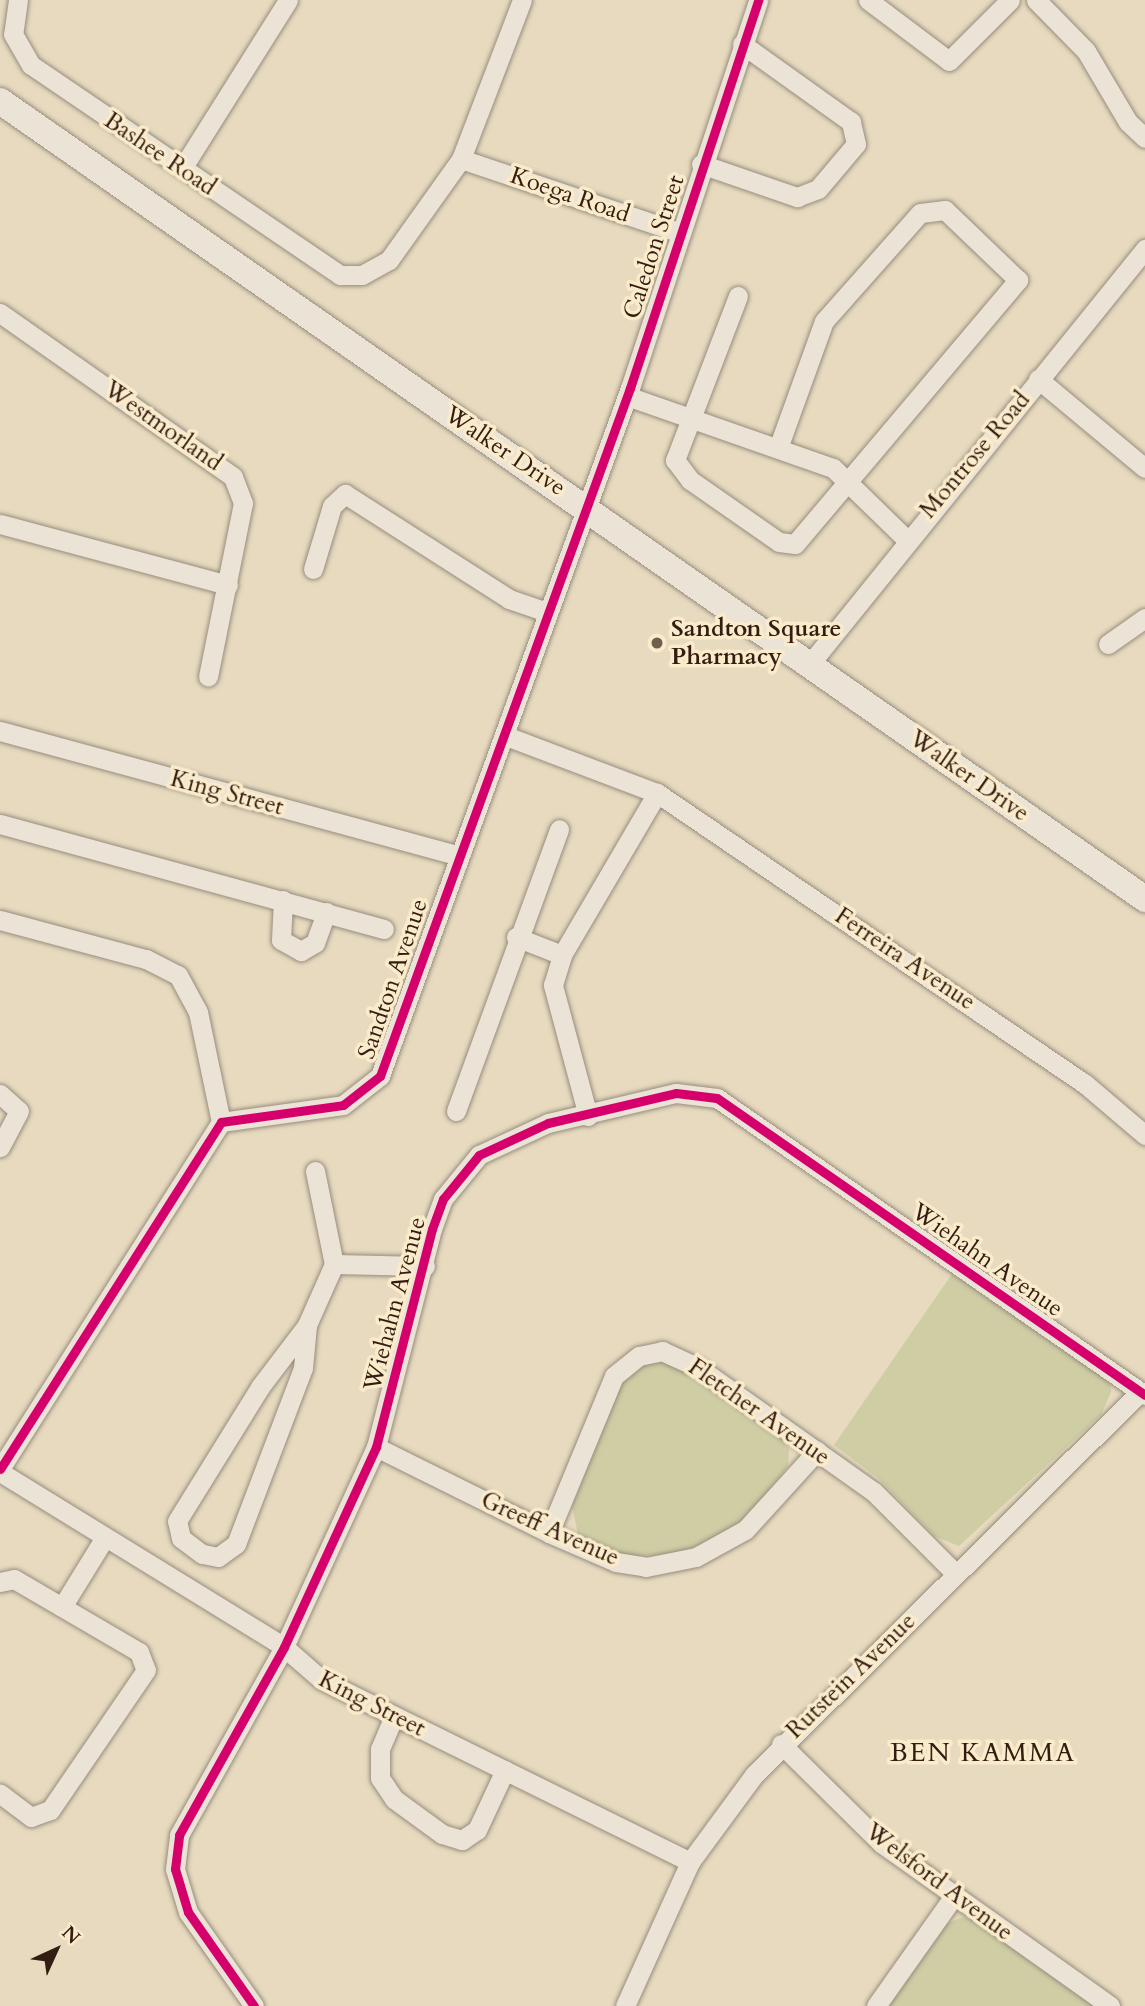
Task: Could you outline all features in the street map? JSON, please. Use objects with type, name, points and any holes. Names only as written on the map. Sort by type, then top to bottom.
[{"type":"street","name":"Bashee Road","points":[[18,0],[13,34],[31,65],[183,167],[329,271],[350,275],[389,260],[461,159]]},
{"type":"street","points":[[183,167],[288,0]]},
{"type":"street","points":[[461,159],[522,0]]},
{"type":"street","name":"Caledon Street","points":[[584,504],[626,396],[678,232],[758,0]]},
{"type":"street","points":[[867,0],[948,61],[1010,0]]},
{"type":"street","points":[[1036,0],[1073,34],[1128,122],[1145,138]]},
{"type":"street","points":[[701,164],[797,197],[818,188],[856,144],[851,122],[742,44]]},
{"type":"street","name":"Walker Drive","points":[[0,101],[584,504],[809,665],[1145,899]]},
{"type":"street","name":"Koega Road","points":[[461,159],[678,232]]},
{"type":"street","points":[[738,296],[675,460],[680,472],[784,544],[802,541],[1017,285],[1012,269],[945,210],[926,209],[910,220],[824,321],[778,448]]},
{"type":"street","name":"Montrose Road","points":[[809,665],[906,539],[1145,249]]},
{"type":"street","name":"Westmorland","points":[[0,313],[233,477],[243,503],[208,676]]},
{"type":"street","points":[[1038,379],[1145,468]]},
{"type":"street","points":[[626,396],[688,421],[833,468],[906,539]]},
{"type":"street","points":[[313,569],[332,506],[345,494],[509,599],[548,612]]},
{"type":"street","name":"Sandton Avenue","points":[[221,1122],[343,1105],[371,1087],[387,1059],[455,855],[506,736],[584,504]]},
{"type":"street","points":[[0,524],[228,586]]},
{"type":"street","points":[[1108,644],[1145,618]]},
{"type":"street","name":"King Street","points":[[0,731],[455,855]]},
{"type":"street","name":"Ferreira Avenue","points":[[506,736],[657,793],[1085,1084],[1145,1135]]},
{"type":"street","points":[[588,1116],[554,999],[562,955],[657,793]]},
{"type":"street","points":[[0,824],[384,929]]},
{"type":"street","points":[[456,1111],[516,937],[559,829]]},
{"type":"street","points":[[283,900],[281,940],[301,951],[315,943],[326,912]]},
{"type":"street","points":[[0,920],[146,959],[178,975],[198,1012],[221,1122],[0,1471]]},
{"type":"street","points":[[516,937],[562,955]]},
{"type":"street","name":"Wiehahn Avenue","points":[[254,2006],[188,1912],[175,1870],[184,1818],[284,1647],[376,1447],[443,1199],[479,1155],[513,1135],[676,1093],[717,1098],[1143,1393]]},
{"type":"street","points":[[0,1094],[19,1111],[0,1147]]},
{"type":"street","points":[[307,1325],[311,1336],[303,1368],[236,1544],[218,1557],[202,1554],[181,1538],[177,1521],[260,1387],[307,1325],[334,1264],[315,1171]]},
{"type":"street","points":[[334,1264],[425,1266]]},
{"type":"street","name":"Fletcher Avenue","points":[[549,1533],[614,1376],[649,1353],[676,1354],[874,1492],[956,1574]]},
{"type":"street","name":"Rutstein Avenue","points":[[625,2006],[690,1862],[781,1744],[1143,1393]]},
{"type":"street","name":"Greeff Avenue","points":[[376,1447],[549,1533],[616,1562],[671,1565],[745,1530],[817,1451]]},
{"type":"street","name":"King Street","points":[[0,1471],[284,1647],[308,1672],[690,1862]]},
{"type":"street","points":[[62,1607],[105,1537]]},
{"type":"street","points":[[0,1582],[14,1579],[139,1652],[146,1670],[50,1810],[31,1817],[0,1794]]},
{"type":"street","points":[[394,1716],[380,1749],[380,1778],[394,1799],[442,1834],[462,1840],[477,1830],[505,1770]]},
{"type":"street","name":"Welsford Avenue","points":[[781,1744],[881,1843],[1110,2006]]},
{"type":"street","points":[[876,2006],[954,1896]]},
{"type":"green space","points":[[954,1271],[1110,1377],[1111,1392],[1101,1415],[959,1546],[934,1536],[878,1478],[834,1445]]},
{"type":"green space","points":[[670,1363],[778,1435],[789,1449],[788,1466],[744,1523],[680,1554],[623,1556],[578,1534],[572,1506],[621,1381],[641,1364]]},
{"type":"green space","points":[[963,1917],[970,1919],[1096,2006],[888,2006],[944,1925]]},
{"type":"cycle path","points":[[0,1469],[221,1122],[343,1105],[380,1076],[630,388],[758,0]]},
{"type":"cycle path","points":[[254,2006],[188,1912],[175,1869],[179,1835],[284,1647],[376,1447],[432,1229],[443,1199],[479,1155],[548,1123],[676,1093],[717,1098],[1145,1395]]},
{"type":"place","name":"Sandton Square Pharmacy","points":[[657,643]]},
{"type":"district","name":"BEN KAMMA","points":[[983,1753]]}]
